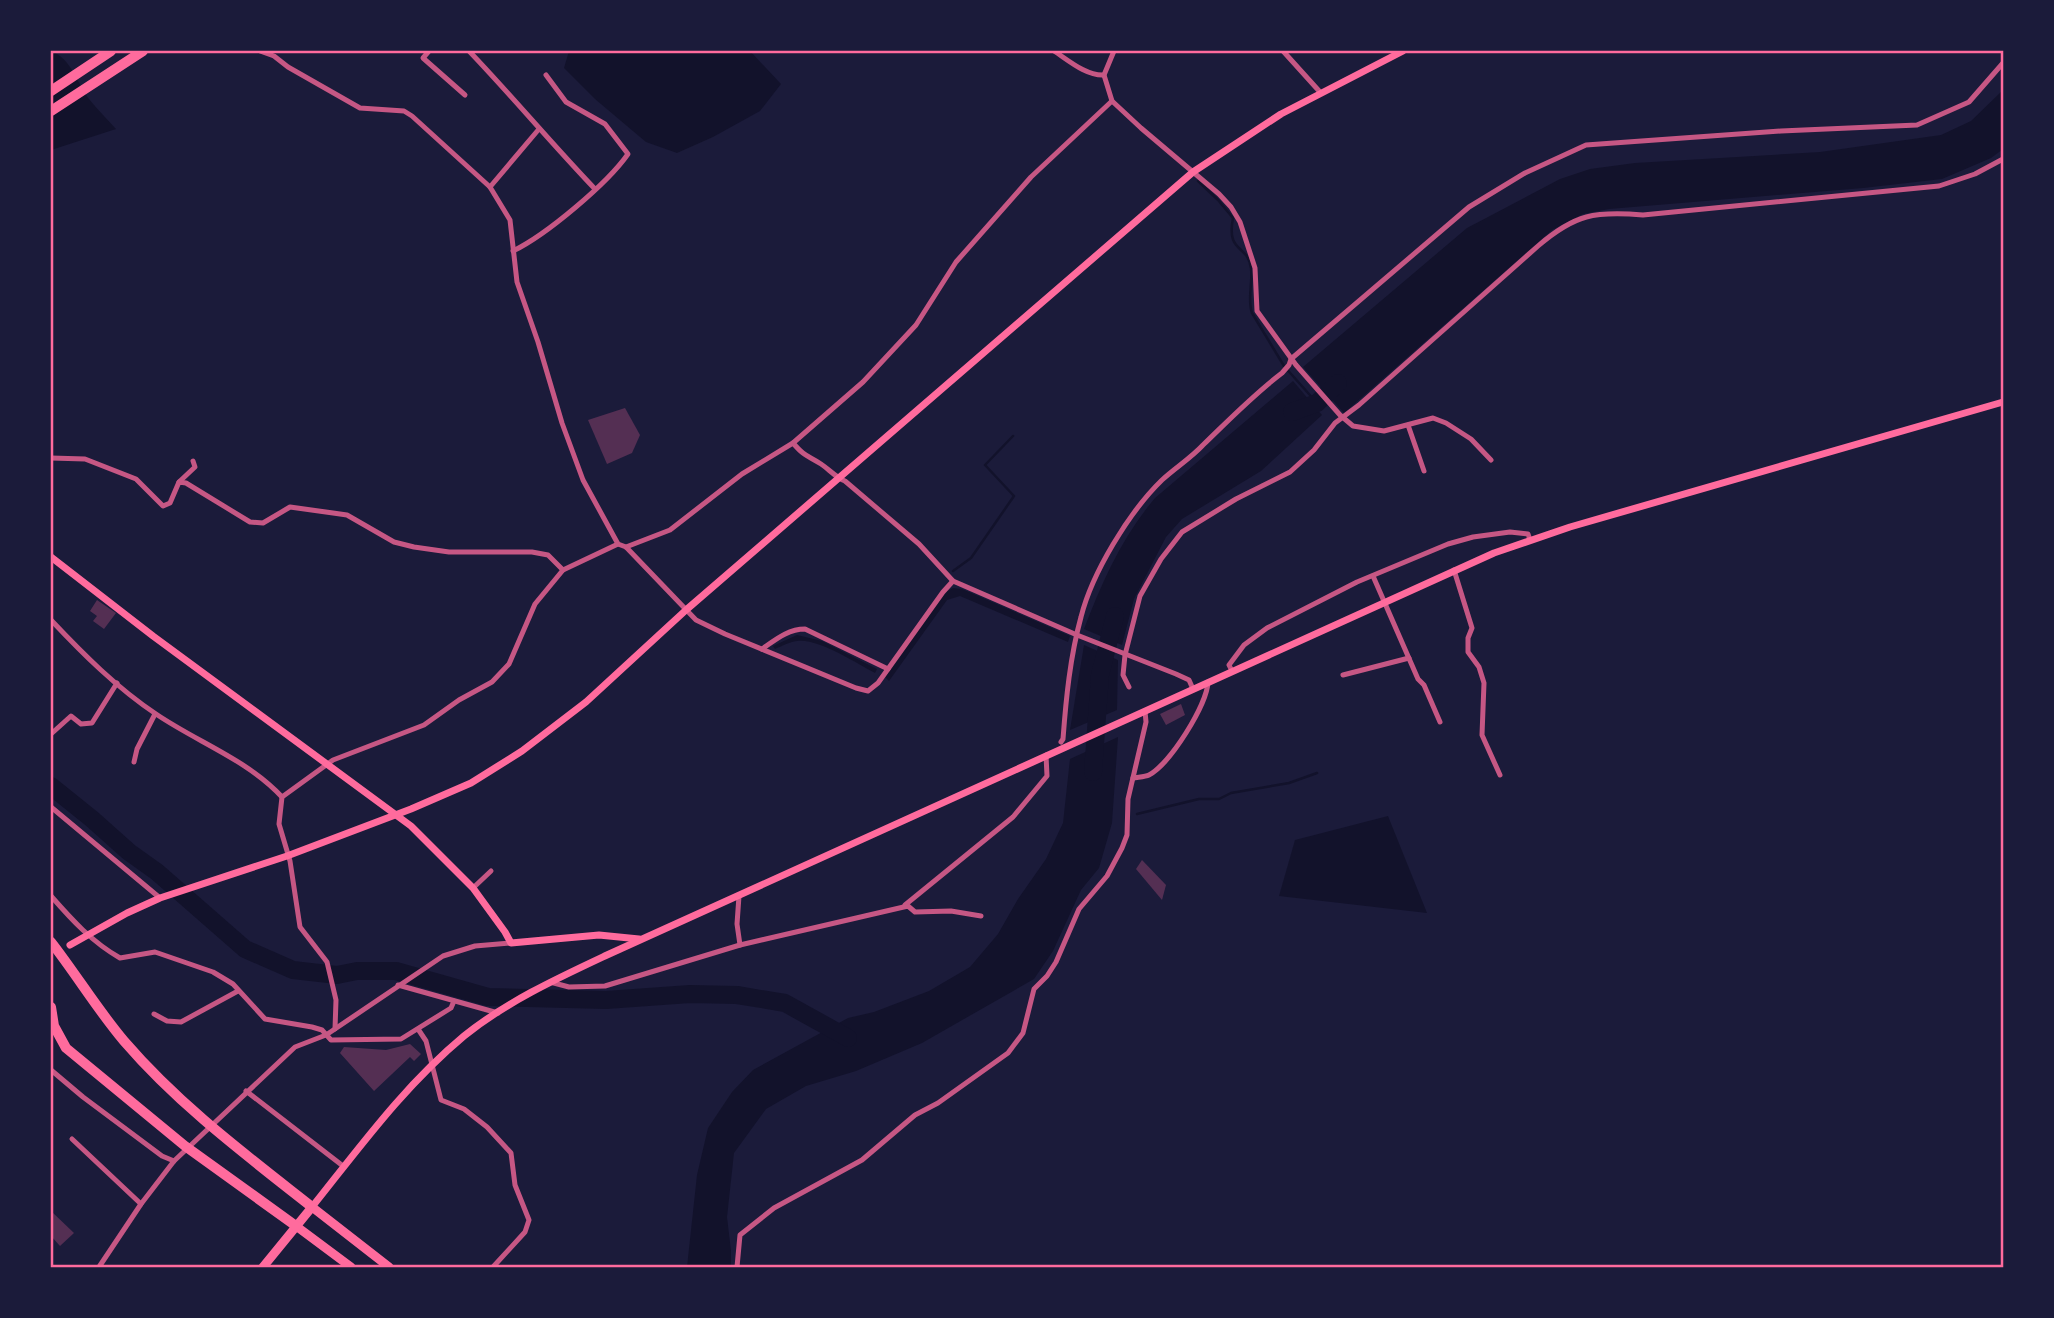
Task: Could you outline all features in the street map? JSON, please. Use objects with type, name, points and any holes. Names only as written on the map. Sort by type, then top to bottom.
[{"type":"highway","points":[[51,91],[111,51]]},
{"type":"highway","points":[[51,111],[143,51]]},
{"type":"highway","points":[[51,942],[85,992],[123,1040],[201,1119],[389,1267]]},
{"type":"highway","points":[[51,1007],[58,1038],[66,1048],[185,1146],[351,1267]]},
{"type":"highway","points":[[263,1267],[312,1207]]},
{"type":"main road","points":[[69,945],[160,898],[287,856],[411,809],[471,783],[522,751],[586,702],[686,610],[1193,172],[1281,114],[1403,51]]},
{"type":"main road","points":[[312,1207],[385,1114],[432,1066],[465,1035],[550,982],[1046,755],[1063,744],[1144,711],[1454,570],[1530,540],[2003,402]]},
{"type":"main road","points":[[51,556],[153,636],[411,826],[473,888],[511,943],[599,935],[639,940]]},
{"type":"street","points":[[260,51],[274,56],[288,67],[360,108],[404,111],[490,187],[510,220],[516,282],[583,480],[618,544],[626,547],[686,610],[705,624],[868,691],[888,669],[943,592],[954,581]]},
{"type":"street","points":[[429,51],[423,58],[465,95]]},
{"type":"street","points":[[469,51],[595,189]]},
{"type":"street","points":[[1054,51],[1089,72],[1104,75]]},
{"type":"street","points":[[1114,51],[1104,75],[1112,101],[1231,207],[1240,222],[1255,268],[1257,311],[1292,363],[1342,416],[1360,429],[1384,431],[1433,418],[1471,439],[1491,460]]},
{"type":"street","points":[[1288,52],[1320,92]]},
{"type":"street","points":[[1063,744],[1084,606],[1108,554],[1135,513],[1161,481],[1202,447],[1229,418],[1469,207],[1525,173],[1586,145],[1781,131],[1917,125],[1969,102],[2003,63]]},
{"type":"street","points":[[513,251],[531,242],[615,173],[628,155],[605,124],[566,102],[546,75]]},
{"type":"street","points":[[626,547],[670,530],[742,474],[793,443],[863,382],[916,325],[956,262],[1031,177],[1112,101]]},
{"type":"street","points":[[490,187],[539,129]]},
{"type":"street","points":[[1129,687],[1123,675],[1124,655],[1140,596],[1161,559],[1182,532],[1236,499],[1290,472],[1314,450],[1342,416],[1551,234],[1577,219],[1609,212],[1643,215],[1939,186],[1975,174],[2003,159]]},
{"type":"street","points":[[1408,425],[1424,471]]},
{"type":"street","points":[[793,443],[806,458],[819,463],[845,481],[919,544],[954,581],[1078,636],[1189,680],[1193,689]]},
{"type":"street","points":[[51,458],[85,459],[136,479],[163,506],[170,503],[179,482],[195,467],[193,461]]},
{"type":"street","points":[[179,482],[186,483],[250,522],[263,523],[290,507],[320,511],[346,515],[394,542],[414,547],[449,552],[532,552],[548,555],[563,570]]},
{"type":"street","points":[[1232,671],[1229,665],[1244,645],[1268,628],[1357,582],[1448,544],[1473,537],[1510,532],[1528,534],[1530,540]]},
{"type":"street","points":[[282,797],[327,764],[424,724],[492,682],[509,664],[535,604],[563,570],[618,544]]},
{"type":"street","points":[[1454,570],[1472,628],[1468,638],[1468,652],[1479,667],[1484,682],[1482,735],[1500,775]]},
{"type":"street","points":[[1373,576],[1440,722]]},
{"type":"street","points":[[51,620],[93,664],[155,714],[243,765],[270,783],[282,797],[279,824],[300,927],[327,962],[336,1000],[335,1029]]},
{"type":"street","points":[[762,649],[785,634],[796,629],[805,629],[888,669]]},
{"type":"street","points":[[1343,675],[1409,658]]},
{"type":"street","points":[[1133,778],[1149,775],[1184,737],[1208,693],[1208,682]]},
{"type":"street","points":[[51,734],[71,716],[81,724],[92,723],[117,683]]},
{"type":"street","points":[[737,1267],[740,1235],[774,1208],[862,1160],[915,1115],[938,1103],[1008,1053],[1023,1033],[1034,989],[1056,962],[1080,909],[1107,876],[1122,849],[1127,835],[1128,799],[1146,722],[1144,711]]},
{"type":"street","points":[[134,762],[137,749],[155,714]]},
{"type":"street","points":[[902,907],[1013,817],[1047,776],[1046,755]]},
{"type":"street","points":[[51,807],[160,898]]},
{"type":"street","points":[[473,888],[491,872]]},
{"type":"street","points":[[51,896],[75,924],[120,958],[155,952],[213,972],[233,984],[265,1019],[312,1027],[331,1040],[401,1039],[451,1008],[454,1001]]},
{"type":"street","points":[[739,896],[737,924],[740,945]]},
{"type":"street","points":[[550,982],[569,987],[605,986],[740,945],[908,906],[915,912],[951,911],[981,916]]},
{"type":"street","points":[[99,1267],[141,1204],[174,1161],[295,1048],[326,1035],[452,952],[475,946],[511,943]]},
{"type":"street","points":[[401,984],[454,1001],[501,1011]]},
{"type":"street","points":[[154,1014],[167,1021],[181,1022],[238,991]]},
{"type":"street","points":[[418,1029],[426,1041],[441,1100],[464,1109],[487,1127],[511,1153],[515,1185],[529,1220],[525,1232],[493,1267]]},
{"type":"street","points":[[51,1070],[162,1156],[174,1161]]},
{"type":"street","points":[[246,1091],[343,1167]]},
{"type":"street","points":[[72,1139],[141,1204]]},
{"type":"shaded area","points":[[51,51],[69,65],[89,99],[116,129],[51,150]]},
{"type":"shaded area","points":[[569,51],[750,51],[781,84],[760,111],[677,153],[646,142],[595,99],[564,68]]},
{"type":"shaded area","points":[[2003,90],[2003,149],[1991,158],[1942,179],[1609,209],[1583,214],[1552,230],[1344,413],[1303,367],[1467,228],[1560,179],[1590,169],[1635,163],[1820,152],[1941,135],[1971,121]]},
{"type":"shaded area","points":[[1293,381],[1322,415],[1261,471],[1182,519],[1166,537],[1134,599],[1122,645],[1084,629],[1114,560],[1155,498]]},
{"type":"shaded area","points":[[953,588],[962,589],[1070,636],[1068,642],[960,596],[947,600],[889,681],[885,677],[944,593]]},
{"type":"shaded area","points":[[797,635],[822,641],[877,669],[875,673],[837,652],[806,641],[775,649],[773,646]]},
{"type":"shaded area","points":[[1084,645],[1118,660],[1117,710],[1070,730]]},
{"type":"shaded area","points":[[1118,737],[1112,823],[1099,868],[1081,890],[1053,951],[1034,979],[922,1043],[856,1071],[806,1086],[766,1109],[734,1153],[727,1217],[731,1267],[687,1267],[697,1175],[708,1128],[732,1092],[753,1070],[848,1018],[874,1012],[929,991],[970,967],[998,934],[1046,859],[1063,823],[1070,759]]},
{"type":"shaded area","points":[[1388,816],[1427,913],[1279,896],[1295,840]]},
{"type":"building","points":[[625,408],[640,435],[632,453],[607,464],[588,420]]},
{"type":"building","points":[[97,600],[116,613],[104,629],[93,621],[97,616],[90,611]]},
{"type":"building","points":[[1181,704],[1185,715],[1166,725],[1160,714]]},
{"type":"building","points":[[1142,860],[1166,885],[1162,900],[1136,869]]},
{"type":"building","points":[[410,1044],[421,1054],[414,1061],[410,1057],[374,1091],[340,1053],[344,1047],[386,1050]]},
{"type":"building","points":[[51,1211],[74,1233],[60,1246],[51,1236]]},
{"type":"waterway","points":[[1198,181],[1233,218],[1232,238],[1246,255],[1251,268],[1252,313],[1284,366],[1317,403]]},
{"type":"waterway","points":[[1292,412],[1317,403],[1338,383]]},
{"type":"waterway","points":[[953,571],[971,558],[1014,496],[985,465],[1013,436]]},
{"type":"waterway","points":[[1093,772],[1100,675],[1115,616]]},
{"type":"waterway","points":[[1137,814],[1199,799],[1219,799],[1231,793],[1289,783],[1317,773]]},
{"type":"waterway","points":[[51,786],[129,852],[157,872],[245,949],[293,970],[337,975],[357,971],[396,971],[488,997],[606,1000],[690,994],[737,995],[785,1003],[848,1038]]}]
